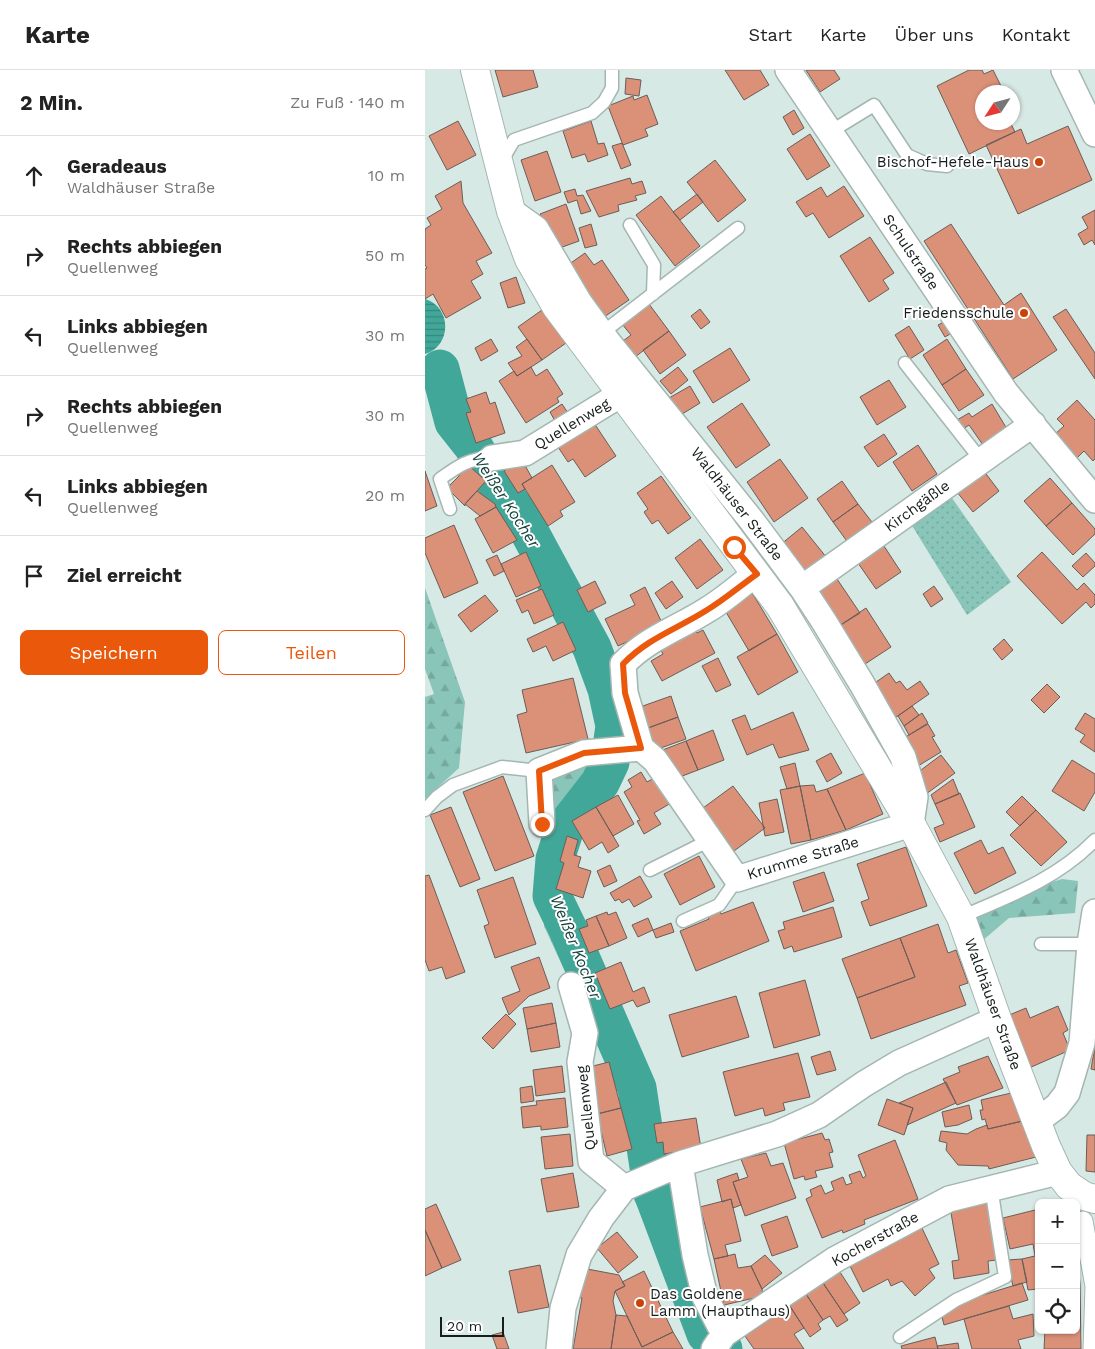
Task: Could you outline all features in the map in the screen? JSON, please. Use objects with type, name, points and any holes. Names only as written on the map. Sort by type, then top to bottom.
[{"type":"street","name":"Waldhäuser Straße","points":[[475,70],[511,211],[529,259],[556,306],[734,547],[757,574],[780,606],[911,824],[961,917],[997,1019],[1046,1146],[1081,1201]]},
{"type":"street","name":"Schulstraße","points":[[788,70],[1006,393],[1095,500]]},
{"type":"street","points":[[1064,70],[1095,134]]},
{"type":"street","name":"Waldhäuser Straße","points":[[511,211],[536,229],[579,302],[802,588],[863,684],[903,756],[915,796],[911,824]]},
{"type":"street","name":"Quellenweg","points":[[485,458],[525,453],[621,394]]},
{"type":"street","name":"Kirchgäßle","points":[[802,588],[1033,424]]},
{"type":"street","points":[[542,824],[539,771],[584,753],[633,748],[623,664],[636,651],[708,610],[757,574]]},
{"type":"street","name":"Krumme Straße","points":[[633,748],[655,760],[737,879],[911,824]]},
{"type":"street","points":[[1037,1121],[1057,1106],[1067,1093],[1082,1043],[1090,944],[1095,912]]},
{"type":"street","name":"Quellenweg","points":[[571,985],[585,1033],[580,1062],[591,1161],[630,1186]]},
{"type":"street","points":[[559,1349],[563,1308],[579,1256],[601,1218],[630,1186],[675,1166],[777,1134],[819,1115],[899,1063],[997,1019]]},
{"type":"street","points":[[675,1166],[705,1297],[720,1340]]},
{"type":"street","name":"Kocherstraße","points":[[720,1340],[836,1259],[949,1199],[991,1187],[1081,1201]]},
{"type":"street","points":[[1081,1201],[1095,1286],[1093,1349]]},
{"type":"lane","points":[[499,164],[514,140],[592,113],[605,102],[611,88],[612,70]]},
{"type":"lane","points":[[830,132],[874,104],[907,155],[927,164],[947,166]]},
{"type":"lane","points":[[630,225],[654,265],[653,294]]},
{"type":"lane","points":[[602,333],[738,228]]},
{"type":"lane","points":[[905,363],[981,460]]},
{"type":"lane","points":[[450,509],[440,479],[461,464],[485,458]]},
{"type":"lane","points":[[425,810],[437,797],[453,785],[502,767],[539,771]]},
{"type":"lane","points":[[650,870],[710,840]]},
{"type":"lane","points":[[961,917],[1038,883],[1077,858],[1095,840]]},
{"type":"lane","points":[[683,921],[719,905],[737,879]]},
{"type":"lane","points":[[1041,944],[1090,944]]},
{"type":"lane","points":[[900,1337],[956,1300],[1005,1278],[991,1187]]},
{"type":"green space","points":[[947,491],[1011,582],[967,615],[908,519]]},
{"type":"green space","points":[[425,588],[465,702],[459,768],[425,799],[425,697],[434,694],[425,669]]},
{"type":"green space","points":[[610,762],[600,783],[565,828],[555,859],[552,896],[588,976],[571,985],[544,926],[546,865],[539,771]]},
{"type":"green space","points":[[1062,879],[1078,881],[1075,913],[1009,918],[975,947],[967,920],[1039,886]]},
{"type":"green space","points":[[678,1168],[715,1337],[705,1339],[629,1190]]},
{"type":"shaded area","points":[[425,299],[434,303],[440,310],[445,326],[444,335],[440,343],[434,350],[425,354]]},
{"type":"building","points":[[495,70],[533,70],[538,87],[503,97]]},
{"type":"building","points":[[725,70],[760,70],[769,85],[744,100]]},
{"type":"building","points":[[806,70],[834,70],[840,79],[820,92]]},
{"type":"building","points":[[969,70],[982,70],[984,74],[993,70],[1000,85],[975,85],[975,130],[1014,130],[1015,132],[969,154],[937,86]]},
{"type":"building","points":[[626,78],[641,80],[639,96],[625,94]]},
{"type":"building","points":[[647,95],[658,124],[645,129],[648,136],[623,145],[608,106],[633,96],[634,100]]},
{"type":"building","points":[[794,110],[804,128],[793,135],[783,117]]},
{"type":"building","points":[[458,121],[476,155],[447,170],[429,136]]},
{"type":"building","points":[[591,121],[598,144],[604,143],[608,155],[588,162],[585,154],[572,158],[563,131]]},
{"type":"building","name":"Bischof-Hefele-Haus","points":[[1068,126],[1092,180],[1018,214],[986,145],[1021,129],[1027,144]]},
{"type":"building","points":[[810,134],[830,166],[807,180],[787,149]]},
{"type":"building","points":[[622,143],[631,165],[621,169],[612,146]]},
{"type":"building","points":[[547,151],[561,192],[535,201],[521,160]]},
{"type":"building","points":[[715,160],[746,200],[718,222],[687,182]]},
{"type":"building","points":[[630,178],[632,184],[642,181],[646,193],[635,196],[637,200],[618,205],[619,211],[599,217],[586,191]]},
{"type":"building","points":[[461,181],[463,203],[492,253],[476,261],[483,274],[471,281],[481,298],[446,318],[433,294],[425,299],[425,269],[427,268],[425,265],[425,229],[431,225],[427,218],[442,209],[435,196]]},
{"type":"building","points":[[844,186],[864,216],[829,238],[813,213],[806,217],[796,202],[821,187],[827,197]]},
{"type":"building","points":[[575,189],[577,196],[583,195],[591,211],[581,214],[577,200],[568,203],[564,192]]},
{"type":"building","points":[[697,194],[703,202],[680,220],[673,212]]},
{"type":"building","points":[[661,196],[700,246],[675,266],[636,215]]},
{"type":"building","points":[[566,204],[579,241],[554,250],[540,214]]},
{"type":"building","points":[[1095,210],[1095,245],[1092,240],[1084,245],[1078,234],[1088,228],[1082,217]]},
{"type":"building","points":[[591,224],[597,245],[585,248],[579,228]]},
{"type":"building","points":[[951,224],[1004,305],[1021,293],[1057,350],[1013,379],[924,241]]},
{"type":"building","points":[[870,237],[894,273],[883,280],[889,289],[869,302],[840,256]]},
{"type":"building","points":[[585,253],[594,265],[602,260],[629,300],[604,317],[568,265]]},
{"type":"building","points":[[516,277],[525,303],[508,308],[500,283]]},
{"type":"building","points":[[649,304],[669,331],[635,357],[623,341],[631,335],[622,324]]},
{"type":"building","points":[[700,309],[710,322],[701,329],[691,316]]},
{"type":"building","points":[[1066,309],[1095,353],[1095,379],[1053,317]]},
{"type":"building","points":[[542,310],[566,343],[542,360],[518,327]]},
{"type":"building","points":[[948,320],[955,331],[945,337],[938,325]]},
{"type":"building","points":[[909,326],[924,350],[910,359],[895,335]]},
{"type":"building","points":[[669,331],[686,355],[660,374],[643,350]]},
{"type":"building","points":[[491,339],[498,351],[481,361],[475,348]]},
{"type":"building","points":[[527,339],[542,360],[517,376],[508,363],[522,356],[516,347]]},
{"type":"building","points":[[947,339],[966,369],[942,385],[923,355]]},
{"type":"building","points":[[730,348],[750,380],[713,403],[693,371]]},
{"type":"building","points":[[531,367],[536,376],[547,369],[563,394],[557,398],[559,402],[526,423],[499,381],[514,371],[517,376]]},
{"type":"building","points":[[678,367],[688,380],[671,394],[660,381]]},
{"type":"building","points":[[966,369],[984,395],[959,411],[942,385]]},
{"type":"building","points":[[889,380],[906,407],[877,425],[860,397]]},
{"type":"building","points":[[690,386],[700,403],[679,416],[669,398]]},
{"type":"building","points":[[486,392],[490,404],[495,402],[505,433],[476,443],[466,413],[471,412],[466,399]]},
{"type":"building","points":[[1077,400],[1095,420],[1095,459],[1093,461],[1084,451],[1076,459],[1054,435],[1064,426],[1057,419]]},
{"type":"building","points":[[742,403],[770,445],[736,468],[707,427]]},
{"type":"building","points":[[562,404],[568,413],[555,421],[550,412]]},
{"type":"building","points":[[992,404],[1007,429],[983,445],[969,425],[963,429],[957,420],[969,413],[972,417]]},
{"type":"building","points":[[592,420],[616,456],[585,477],[573,459],[568,462],[556,444]]},
{"type":"building","points":[[884,434],[897,454],[878,467],[864,447]]},
{"type":"building","points":[[918,445],[937,474],[912,491],[893,462]]},
{"type":"building","points":[[780,459],[808,498],[774,522],[747,482]]},
{"type":"building","points":[[522,460],[532,478],[522,484],[525,489],[518,493],[504,471]]},
{"type":"building","points":[[468,465],[486,481],[465,506],[447,488],[459,476],[461,468]]},
{"type":"building","points":[[552,465],[575,502],[560,511],[563,516],[548,526],[522,484]]},
{"type":"building","points":[[980,466],[999,491],[973,512],[953,487]]},
{"type":"building","points":[[425,471],[437,506],[425,511]]},
{"type":"building","points":[[661,476],[691,518],[668,534],[658,520],[652,524],[644,512],[648,509],[637,493]]},
{"type":"building","points":[[1050,478],[1072,503],[1046,526],[1024,501]]},
{"type":"building","points":[[842,481],[858,504],[833,522],[817,499]]},
{"type":"building","points":[[477,491],[495,504],[496,507],[480,516],[465,504]]},
{"type":"building","points":[[1072,503],[1095,529],[1095,534],[1073,555],[1046,526]]},
{"type":"building","points":[[858,504],[875,526],[849,544],[833,522]]},
{"type":"building","points":[[496,507],[517,540],[493,553],[475,519]]},
{"type":"building","points":[[454,525],[478,583],[444,598],[425,553],[425,538]]},
{"type":"building","points":[[802,527],[827,558],[804,576],[780,545]]},
{"type":"building","points":[[700,539],[723,570],[697,589],[675,558]]},
{"type":"building","points":[[884,546],[901,572],[876,589],[858,563]]},
{"type":"building","points":[[526,552],[541,586],[516,597],[501,564]]},
{"type":"building","points":[[1042,552],[1077,590],[1084,583],[1095,595],[1095,604],[1091,608],[1086,602],[1062,624],[1017,576]]},
{"type":"building","points":[[1086,553],[1095,563],[1095,566],[1083,577],[1072,566]]},
{"type":"building","points":[[497,555],[504,571],[494,576],[486,560]]},
{"type":"building","points":[[837,579],[860,613],[836,628],[814,594]]},
{"type":"building","points":[[595,581],[606,603],[588,612],[577,590]]},
{"type":"building","points":[[672,581],[683,597],[666,609],[655,593]]},
{"type":"building","points":[[934,586],[943,599],[931,607],[923,594]]},
{"type":"building","points":[[645,587],[663,625],[618,646],[605,619],[635,605],[630,595]]},
{"type":"building","points":[[542,589],[554,615],[534,624],[528,610],[522,613],[516,600]]},
{"type":"building","points":[[751,591],[777,634],[749,651],[723,607]]},
{"type":"building","points":[[485,595],[498,611],[471,632],[458,615]]},
{"type":"building","points":[[866,608],[891,647],[862,666],[836,628]]},
{"type":"building","points":[[563,622],[576,650],[553,661],[546,646],[533,652],[527,639]]},
{"type":"building","points":[[694,627],[697,633],[703,630],[715,653],[662,681],[651,661],[663,654],[658,645]]},
{"type":"building","points":[[777,634],[798,672],[758,695],[737,657]]},
{"type":"building","points":[[1004,639],[1013,650],[1002,660],[993,649]]},
{"type":"building","points":[[718,658],[731,685],[716,692],[702,666]]},
{"type":"building","points":[[889,673],[896,683],[900,681],[907,690],[920,681],[929,694],[892,720],[869,687]]},
{"type":"building","points":[[573,678],[588,739],[526,753],[517,715],[527,712],[522,690]]},
{"type":"building","points":[[1047,684],[1060,697],[1044,713],[1031,700]]},
{"type":"building","points":[[671,696],[678,717],[648,728],[640,707]]},
{"type":"building","points":[[912,706],[919,715],[904,726],[898,716]]},
{"type":"building","points":[[793,712],[809,750],[779,758],[773,744],[747,755],[732,720],[745,715],[751,730]]},
{"type":"building","points":[[922,713],[928,723],[909,735],[904,726]]},
{"type":"building","points":[[1085,713],[1095,719],[1095,752],[1080,742],[1085,735],[1075,729]]},
{"type":"building","points":[[678,717],[686,739],[655,750],[648,728]]},
{"type":"building","points":[[928,724],[935,736],[932,737],[941,752],[918,766],[902,739]]},
{"type":"building","points":[[713,730],[724,760],[698,770],[686,741]]},
{"type":"building","points":[[686,741],[698,770],[672,780],[660,751]]},
{"type":"building","points":[[831,753],[842,773],[827,782],[816,761]]},
{"type":"building","points":[[941,755],[955,773],[926,794],[913,776]]},
{"type":"building","points":[[1072,760],[1095,774],[1095,792],[1084,811],[1052,791]]},
{"type":"building","points":[[795,763],[800,786],[787,789],[780,767]]},
{"type":"building","points":[[641,772],[647,782],[656,777],[671,803],[654,813],[661,824],[644,834],[637,821],[640,820],[624,792],[632,787],[628,780]]},
{"type":"building","points":[[865,773],[883,814],[846,830],[827,789]]},
{"type":"building","points":[[503,776],[534,856],[495,871],[463,792]]},
{"type":"building","points":[[953,779],[959,794],[935,804],[931,795]]},
{"type":"building","points":[[814,785],[816,792],[827,789],[846,830],[811,840],[800,786]]},
{"type":"building","points":[[733,786],[765,828],[734,851],[703,808]]},
{"type":"building","points":[[800,786],[811,840],[791,844],[780,790]]},
{"type":"building","points":[[960,793],[975,827],[940,842],[934,828],[944,824],[935,804]]},
{"type":"building","points":[[618,795],[634,824],[613,836],[596,807]]},
{"type":"building","points":[[1022,796],[1036,810],[1020,826],[1006,812]]},
{"type":"building","points":[[777,799],[784,832],[765,836],[759,803]]},
{"type":"building","points":[[451,807],[480,879],[460,887],[430,815]]},
{"type":"building","points":[[596,807],[619,846],[608,853],[602,842],[589,850],[572,821]]},
{"type":"building","points":[[1036,810],[1067,842],[1041,866],[1010,835]]},
{"type":"building","points":[[567,836],[578,840],[574,855],[581,857],[578,867],[591,871],[583,898],[556,889],[564,863],[560,861]]},
{"type":"building","points":[[981,840],[988,854],[1003,847],[1016,873],[975,894],[954,853]]},
{"type":"building","points":[[906,847],[927,906],[870,926],[861,902],[869,899],[857,864]]},
{"type":"building","points":[[699,856],[715,887],[680,905],[664,874]]},
{"type":"building","points":[[610,865],[617,881],[604,887],[597,871]]},
{"type":"building","points":[[824,872],[834,901],[803,912],[793,882]]},
{"type":"building","points":[[429,875],[465,972],[446,979],[442,967],[429,971],[425,960],[425,876]]},
{"type":"building","points":[[640,876],[652,897],[634,907],[629,899],[622,903],[619,899],[615,901],[610,893]]},
{"type":"building","points":[[513,877],[536,944],[495,958],[484,926],[489,924],[477,890]]},
{"type":"building","points":[[753,902],[769,941],[696,971],[680,931],[709,919],[707,914],[719,909],[721,914]]},
{"type":"building","points":[[833,907],[842,937],[794,952],[792,946],[784,949],[778,931],[785,929],[783,922]]},
{"type":"building","points":[[607,912],[608,915],[616,912],[627,938],[609,946],[596,916]]},
{"type":"building","points":[[596,916],[609,946],[589,953],[579,929],[588,926],[586,920]]},
{"type":"building","points":[[648,918],[653,930],[638,937],[632,925]]},
{"type":"building","points":[[671,923],[674,932],[656,938],[653,930]]},
{"type":"building","points":[[938,924],[948,953],[956,950],[968,983],[959,986],[966,1005],[871,1039],[857,998],[915,977],[900,938]]},
{"type":"building","points":[[900,938],[915,977],[857,998],[842,959]]},
{"type":"building","points":[[539,957],[550,988],[529,996],[509,1015],[502,998],[520,991],[511,967]]},
{"type":"building","points":[[621,962],[633,992],[644,987],[650,1002],[637,1007],[633,1000],[610,1009],[595,973]]},
{"type":"building","points":[[805,980],[820,1035],[774,1048],[759,993]]},
{"type":"building","points":[[736,996],[749,1037],[682,1057],[669,1015]]},
{"type":"building","points":[[552,1003],[556,1023],[527,1029],[523,1008]]},
{"type":"building","points":[[1058,1006],[1068,1030],[1063,1033],[1070,1050],[1029,1068],[1007,1016],[1026,1008],[1030,1018]]},
{"type":"building","points":[[506,1014],[516,1024],[493,1049],[482,1038]]},
{"type":"building","points":[[556,1023],[560,1047],[531,1052],[527,1029]]},
{"type":"building","points":[[1095,1046],[1095,1070],[1091,1069]]},
{"type":"building","points":[[830,1051],[836,1070],[817,1075],[811,1057]]},
{"type":"building","points":[[798,1053],[810,1097],[783,1103],[785,1110],[765,1116],[763,1108],[735,1116],[723,1072]]},
{"type":"building","points":[[988,1056],[1003,1088],[957,1105],[943,1079],[960,1072],[958,1067]]},
{"type":"building","points":[[609,1062],[621,1108],[597,1114],[585,1068]]},
{"type":"building","points":[[562,1066],[565,1092],[536,1096],[533,1070]]},
{"type":"building","points":[[946,1082],[956,1103],[907,1125],[913,1108],[899,1103]]},
{"type":"building","points":[[532,1086],[534,1101],[521,1103],[520,1088]]},
{"type":"building","points":[[1020,1091],[1027,1120],[988,1129],[985,1119],[982,1120],[981,1100]]},
{"type":"building","points":[[565,1098],[568,1127],[541,1130],[541,1126],[523,1128],[521,1107],[537,1105],[536,1101]]},
{"type":"building","points":[[887,1099],[913,1108],[904,1135],[878,1125]]},
{"type":"building","points":[[969,1105],[972,1119],[958,1125],[945,1127],[942,1112]]},
{"type":"building","points":[[621,1108],[632,1149],[607,1156],[597,1114]]},
{"type":"building","points":[[696,1118],[701,1148],[664,1154],[663,1142],[657,1143],[654,1124]]},
{"type":"building","points":[[1027,1120],[1036,1157],[989,1169],[988,1166],[958,1165],[946,1150],[947,1143],[939,1141],[941,1131],[967,1134],[987,1125],[988,1129]]},
{"type":"building","points":[[822,1133],[825,1140],[829,1139],[833,1152],[829,1153],[833,1167],[815,1171],[817,1177],[805,1180],[804,1176],[794,1179],[784,1143]]},
{"type":"building","points":[[570,1134],[573,1166],[545,1169],[541,1137]]},
{"type":"building","points":[[1087,1135],[1095,1135],[1095,1172],[1086,1171]]},
{"type":"building","points":[[895,1140],[918,1199],[864,1220],[865,1224],[843,1233],[842,1230],[822,1238],[806,1199],[812,1196],[810,1190],[821,1185],[825,1194],[834,1190],[831,1182],[843,1177],[846,1185],[852,1183],[849,1175],[860,1171],[863,1178],[866,1176],[858,1155]]},
{"type":"building","points":[[766,1153],[771,1166],[783,1163],[796,1198],[745,1216],[733,1182],[748,1177],[741,1159]]},
{"type":"building","points":[[573,1173],[579,1207],[547,1212],[541,1179]]},
{"type":"building","points":[[737,1173],[739,1180],[733,1182],[741,1205],[733,1208],[731,1199],[722,1202],[717,1180]]},
{"type":"building","points":[[731,1199],[741,1241],[725,1245],[728,1256],[714,1259],[700,1207]]},
{"type":"building","points":[[988,1202],[997,1260],[988,1261],[989,1273],[954,1279],[952,1261],[959,1260],[950,1207]]},
{"type":"building","points":[[436,1204],[461,1260],[442,1268],[425,1230],[425,1209]]},
{"type":"building","points":[[1035,1210],[1035,1256],[1033,1244],[1010,1249],[1003,1218]]},
{"type":"building","points":[[787,1216],[798,1247],[772,1256],[761,1225]]},
{"type":"building","points":[[921,1226],[939,1264],[929,1269],[935,1278],[915,1296],[902,1281],[891,1286],[888,1279],[863,1292],[848,1262]]},
{"type":"building","points":[[425,1230],[442,1268],[425,1276]]},
{"type":"building","points":[[617,1232],[638,1257],[618,1273],[597,1248]]},
{"type":"building","points":[[735,1254],[738,1268],[751,1266],[762,1289],[763,1296],[724,1305],[714,1259]]},
{"type":"building","points":[[765,1255],[782,1273],[762,1289],[751,1266]]},
{"type":"building","points":[[1035,1256],[1035,1289],[1028,1290],[1022,1259]]},
{"type":"building","points":[[1022,1259],[1027,1282],[1013,1286],[1007,1260]]},
{"type":"building","points":[[540,1265],[549,1307],[518,1313],[509,1271]]},
{"type":"building","points":[[582,1268],[619,1275],[625,1286],[615,1291],[613,1301],[616,1315],[611,1349],[573,1349],[582,1298],[577,1297]]},
{"type":"building","points":[[838,1269],[860,1303],[844,1314],[821,1280]]},
{"type":"building","name":"Das Goldene Lamm (Haupthaus)","points":[[644,1271],[673,1332],[642,1347],[615,1291],[625,1286],[622,1282]]},
{"type":"building","points":[[821,1280],[848,1320],[837,1327],[830,1316],[823,1320],[804,1291]]},
{"type":"building","points":[[1022,1283],[1028,1300],[944,1325],[941,1313],[970,1299]]},
{"type":"building","points":[[1080,1284],[1081,1349],[1044,1349],[1045,1334],[1080,1334]]},
{"type":"building","points":[[804,1291],[823,1320],[818,1324],[821,1329],[810,1337],[787,1302]]},
{"type":"building","points":[[790,1306],[804,1328],[794,1334],[804,1349],[754,1349],[745,1336]]},
{"type":"building","points":[[1009,1306],[1013,1319],[1033,1314],[1034,1336],[1018,1340],[1021,1349],[972,1349],[964,1319]]},
{"type":"building","points":[[616,1315],[627,1316],[642,1347],[673,1332],[683,1349],[611,1349]]},
{"type":"building","points":[[503,1332],[509,1349],[497,1349],[492,1335]]},
{"type":"building","points":[[935,1337],[938,1349],[902,1349],[901,1346]]},
{"type":"building","points":[[958,1343],[959,1349],[938,1349],[937,1346]]},
{"type":"waterway","name":"Weißer Kocher","points":[[440,369],[454,422],[473,446],[487,470],[524,522],[592,648],[607,689],[615,726],[610,762],[600,783],[565,828],[555,859],[552,896],[637,1088],[653,1193],[706,1334],[723,1349]]},
{"type":"place","name":"Bischof-Hefele-Haus","points":[[1039,162]]},
{"type":"place","name":"Friedensschule","points":[[1024,313]]},
{"type":"place","name":"Das Goldene Lamm (Haupthaus)","points":[[640,1303]]},
{"type":"route","points":[[542,824],[539,771],[584,753],[641,748],[625,693],[623,664],[636,651],[652,640],[708,610],[757,574],[734,547]]}]
